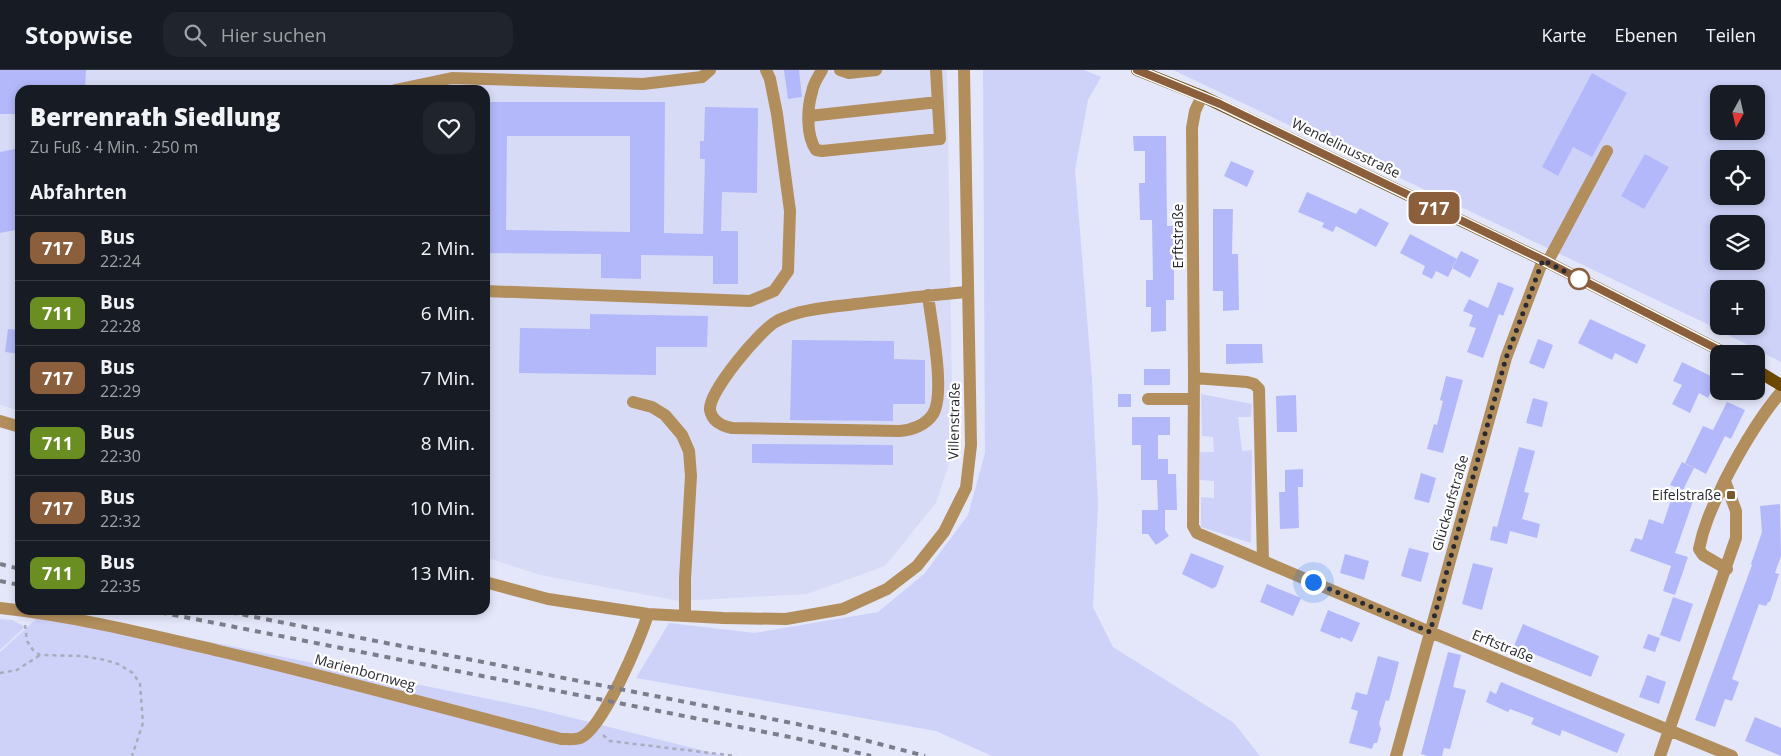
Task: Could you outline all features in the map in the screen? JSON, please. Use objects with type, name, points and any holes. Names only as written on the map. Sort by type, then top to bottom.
[{"type":"main road","name":"Wendelinusstraße","points":[[1137,70],[1202,96],[1545,261],[1710,345]]},
{"type":"main road","points":[[1765,375],[1781,385]]},
{"type":"street","points":[[414,85],[452,74],[467,84],[643,84],[702,77],[710,70]]},
{"type":"street","points":[[490,291],[750,300],[774,291],[788,272],[790,211],[777,114],[766,70]]},
{"type":"street","points":[[822,70],[812,90],[809,116],[812,144],[816,150],[822,151],[940,139],[936,70]]},
{"type":"street","points":[[840,70],[849,73],[876,70]]},
{"type":"street","name":"Villenstraße","points":[[490,583],[548,599],[648,614],[724,618],[786,618],[843,609],[887,589],[917,566],[944,532],[966,488],[971,445],[964,70]]},
{"type":"street","name":"Erftstraße","points":[[1202,96],[1195,112],[1192,128],[1193,526],[1197,533],[1430,632],[1732,756]]},
{"type":"street","points":[[809,116],[938,102]]},
{"type":"street","name":"Glückaufstraße","points":[[1396,756],[1506,358],[1545,261],[1607,151]]},
{"type":"street","points":[[928,295],[938,368],[937,402],[934,413],[929,420],[911,430],[900,431],[732,428],[722,426],[714,418],[710,410],[712,396],[752,342],[776,321],[815,309],[928,295],[968,292]]},
{"type":"street","points":[[1194,378],[1247,382],[1254,384],[1258,389],[1263,561]]},
{"type":"street","points":[[1727,568],[1703,555],[1699,549],[1702,530],[1725,481],[1755,425],[1781,392]]},
{"type":"street","points":[[1148,399],[1194,399]]},
{"type":"street","points":[[634,402],[652,407],[665,415],[682,435],[689,451],[691,476],[685,579],[685,616]]},
{"type":"street","points":[[0,421],[15,426]]},
{"type":"street","points":[[1660,756],[1736,538],[1736,511],[1725,481]]},
{"type":"street","name":"Marienbornweg","points":[[0,608],[15,609]]},
{"type":"street","name":"Marienbornweg","points":[[48,615],[145,634],[322,676],[561,740],[581,738],[593,727],[631,658],[642,634],[648,614]]},
{"type":"path","points":[[24,615],[27,641],[33,650],[40,655],[83,656],[106,660],[118,664],[132,673],[140,684],[143,723],[132,756]]},
{"type":"path","points":[[0,673],[17,670],[40,655]]},
{"type":"path","points":[[593,727],[610,741],[736,756]]},
{"type":"shaded area","points":[[0,70],[947,70],[953,452],[936,503],[885,566],[807,594],[679,601],[540,575],[490,559],[490,85],[15,85],[15,410],[0,405]]},
{"type":"shaded area","points":[[983,70],[1084,70],[1101,77],[1088,100],[1075,170],[1092,379],[1098,505],[1093,607],[1113,647],[1234,723],[1260,756],[992,756],[936,731],[636,678],[669,623],[755,633],[878,612],[924,574],[968,515],[985,453]]},
{"type":"shaded area","points":[[1173,70],[1781,70],[1781,362],[1765,354],[1765,345],[1748,345],[1728,335],[1765,335],[1765,280],[1710,280],[1710,326]]},
{"type":"shaded area","points":[[1201,394],[1252,404],[1251,417],[1238,417],[1242,451],[1252,450],[1251,543],[1201,527],[1201,497],[1214,498],[1214,481],[1200,480],[1200,452],[1214,452],[1213,437],[1202,436]]},
{"type":"shaded area","points":[[41,615],[78,615],[533,708],[725,756],[0,756],[0,652]]},
{"type":"shaded area","points":[[0,619],[13,620],[25,627],[0,650]]},
{"type":"building","points":[[0,70],[86,70],[85,85],[15,85],[15,114],[0,114]]},
{"type":"building","points":[[784,70],[799,70],[802,97],[788,99]]},
{"type":"building","points":[[1592,73],[1627,93],[1592,157],[1573,147],[1558,176],[1542,167]]},
{"type":"building","points":[[490,102],[665,102],[664,233],[703,234],[705,159],[700,159],[700,141],[704,141],[705,107],[758,108],[757,193],[722,192],[721,231],[738,231],[738,284],[713,284],[713,256],[641,255],[641,279],[601,278],[601,254],[490,253]],"holes":[[[507,136],[630,136],[630,232],[506,230]]]},
{"type":"building","points":[[1133,136],[1166,136],[1167,226],[1174,226],[1174,300],[1166,300],[1166,331],[1151,332],[1151,307],[1146,307],[1146,280],[1153,280],[1152,220],[1140,220],[1139,183],[1145,183],[1145,151],[1134,151]]},
{"type":"building","points":[[15,149],[15,230],[0,233],[0,152]]},
{"type":"building","points":[[1645,154],[1669,167],[1644,209],[1621,196]]},
{"type":"building","points":[[1231,161],[1254,171],[1247,187],[1224,176]]},
{"type":"building","points":[[1307,192],[1356,214],[1360,208],[1389,223],[1376,247],[1336,226],[1333,232],[1322,227],[1324,223],[1298,212]]},
{"type":"building","points":[[1213,209],[1233,209],[1232,254],[1238,254],[1239,310],[1223,311],[1223,291],[1213,291]]},
{"type":"building","points":[[1410,234],[1457,259],[1448,277],[1436,271],[1432,279],[1422,274],[1425,266],[1400,253]]},
{"type":"building","points":[[1461,251],[1479,260],[1470,278],[1452,268]]},
{"type":"building","points":[[1498,282],[1514,288],[1503,316],[1499,314],[1483,358],[1467,352],[1476,328],[1469,326],[1473,315],[1463,311],[1469,299],[1488,308]]},
{"type":"building","points":[[590,314],[708,316],[707,347],[656,347],[656,375],[519,373],[520,328],[590,329]]},
{"type":"building","points":[[1590,319],[1646,345],[1637,364],[1615,353],[1612,360],[1578,343]]},
{"type":"building","points":[[8,329],[15,330],[15,353],[5,352]]},
{"type":"building","points":[[1538,339],[1553,345],[1544,369],[1529,363]]},
{"type":"building","points":[[792,340],[894,341],[894,359],[925,360],[925,404],[893,404],[893,421],[790,420]]},
{"type":"building","points":[[1226,344],[1262,344],[1263,363],[1226,364]]},
{"type":"building","points":[[1682,362],[1710,376],[1710,394],[1708,398],[1699,393],[1690,413],[1672,404],[1682,385],[1673,381]]},
{"type":"building","points":[[1144,369],[1170,369],[1170,385],[1144,385]]},
{"type":"building","points":[[1446,376],[1463,380],[1443,453],[1427,449],[1434,424],[1437,425],[1443,401],[1440,400]]},
{"type":"building","points":[[1118,394],[1131,394],[1131,407],[1118,407]]},
{"type":"building","points":[[1296,395],[1297,432],[1277,432],[1276,396]]},
{"type":"building","points":[[1533,398],[1548,402],[1542,427],[1526,423]]},
{"type":"building","points":[[1727,402],[1745,410],[1731,439],[1725,436],[1706,474],[1685,463],[1703,426],[1713,430]]},
{"type":"building","points":[[1132,417],[1170,417],[1170,435],[1158,435],[1158,459],[1168,459],[1168,474],[1176,474],[1177,510],[1158,510],[1157,480],[1141,480],[1141,445],[1132,445]]},
{"type":"building","points":[[752,444],[893,445],[893,465],[752,463]]},
{"type":"building","points":[[1519,447],[1535,451],[1524,492],[1529,493],[1522,519],[1540,524],[1537,538],[1510,531],[1507,544],[1490,540],[1493,526],[1497,527]]},
{"type":"building","points":[[1682,462],[1694,468],[1683,490],[1670,485]]},
{"type":"building","points":[[1303,469],[1303,487],[1298,487],[1299,528],[1280,529],[1279,492],[1285,492],[1285,470]]},
{"type":"building","points":[[1421,473],[1436,478],[1429,503],[1414,499]]},
{"type":"building","points":[[1674,491],[1694,498],[1675,553],[1688,557],[1675,595],[1663,591],[1671,566],[1630,551],[1635,538],[1642,540],[1649,519],[1663,524]]},
{"type":"building","points":[[1780,504],[1781,556],[1775,573],[1779,574],[1770,602],[1766,606],[1759,604],[1732,679],[1739,682],[1732,701],[1725,699],[1715,727],[1695,720],[1752,565],[1762,532],[1760,506]]},
{"type":"building","points":[[1142,510],[1165,510],[1165,530],[1169,536],[1156,545],[1148,534],[1142,534]]},
{"type":"building","points":[[1409,548],[1429,553],[1421,582],[1401,576]]},
{"type":"building","points":[[1191,553],[1224,566],[1216,587],[1213,589],[1182,574]]},
{"type":"building","points":[[1345,554],[1369,561],[1364,580],[1340,573]]},
{"type":"building","points":[[1473,563],[1493,568],[1482,610],[1462,604]]},
{"type":"building","points":[[1267,584],[1301,598],[1293,616],[1260,602]]},
{"type":"building","points":[[1673,597],[1693,604],[1680,642],[1660,635]]},
{"type":"building","points":[[1328,610],[1360,623],[1352,642],[1320,631]]},
{"type":"building","points":[[1523,624],[1599,656],[1591,677],[1514,646]]},
{"type":"building","points":[[1648,634],[1660,638],[1655,652],[1643,648]]},
{"type":"building","points":[[1448,652],[1461,655],[1453,687],[1466,690],[1450,749],[1444,748],[1442,756],[1428,756],[1421,754]]},
{"type":"building","points":[[1378,656],[1399,662],[1389,701],[1386,700],[1379,723],[1381,729],[1377,743],[1374,743],[1372,749],[1349,743],[1358,711],[1351,709],[1356,692],[1367,695]]},
{"type":"building","points":[[1647,675],[1666,682],[1659,704],[1639,697]]},
{"type":"building","points":[[1501,682],[1625,734],[1617,753],[1562,730],[1560,736],[1531,724],[1534,718],[1510,709],[1508,712],[1486,702],[1490,691],[1496,694]]},
{"type":"building","points":[[1755,717],[1781,728],[1781,756],[1745,741]]},
{"type":"railway","points":[[0,564],[15,568]]},
{"type":"railway","points":[[0,581],[15,584]]},
{"type":"railway","points":[[174,615],[795,738],[871,756]]},
{"type":"railway","points":[[244,615],[797,724],[925,756]]},
{"type":"bus line","name":"717","points":[[1137,70],[1220,104],[1543,260],[1710,345]]},
{"type":"place","name":"Eifelstraße","points":[[1731,495]]},
{"type":"route","points":[[1313,582],[1430,632],[1506,358],[1543,260],[1579,279]]}]
